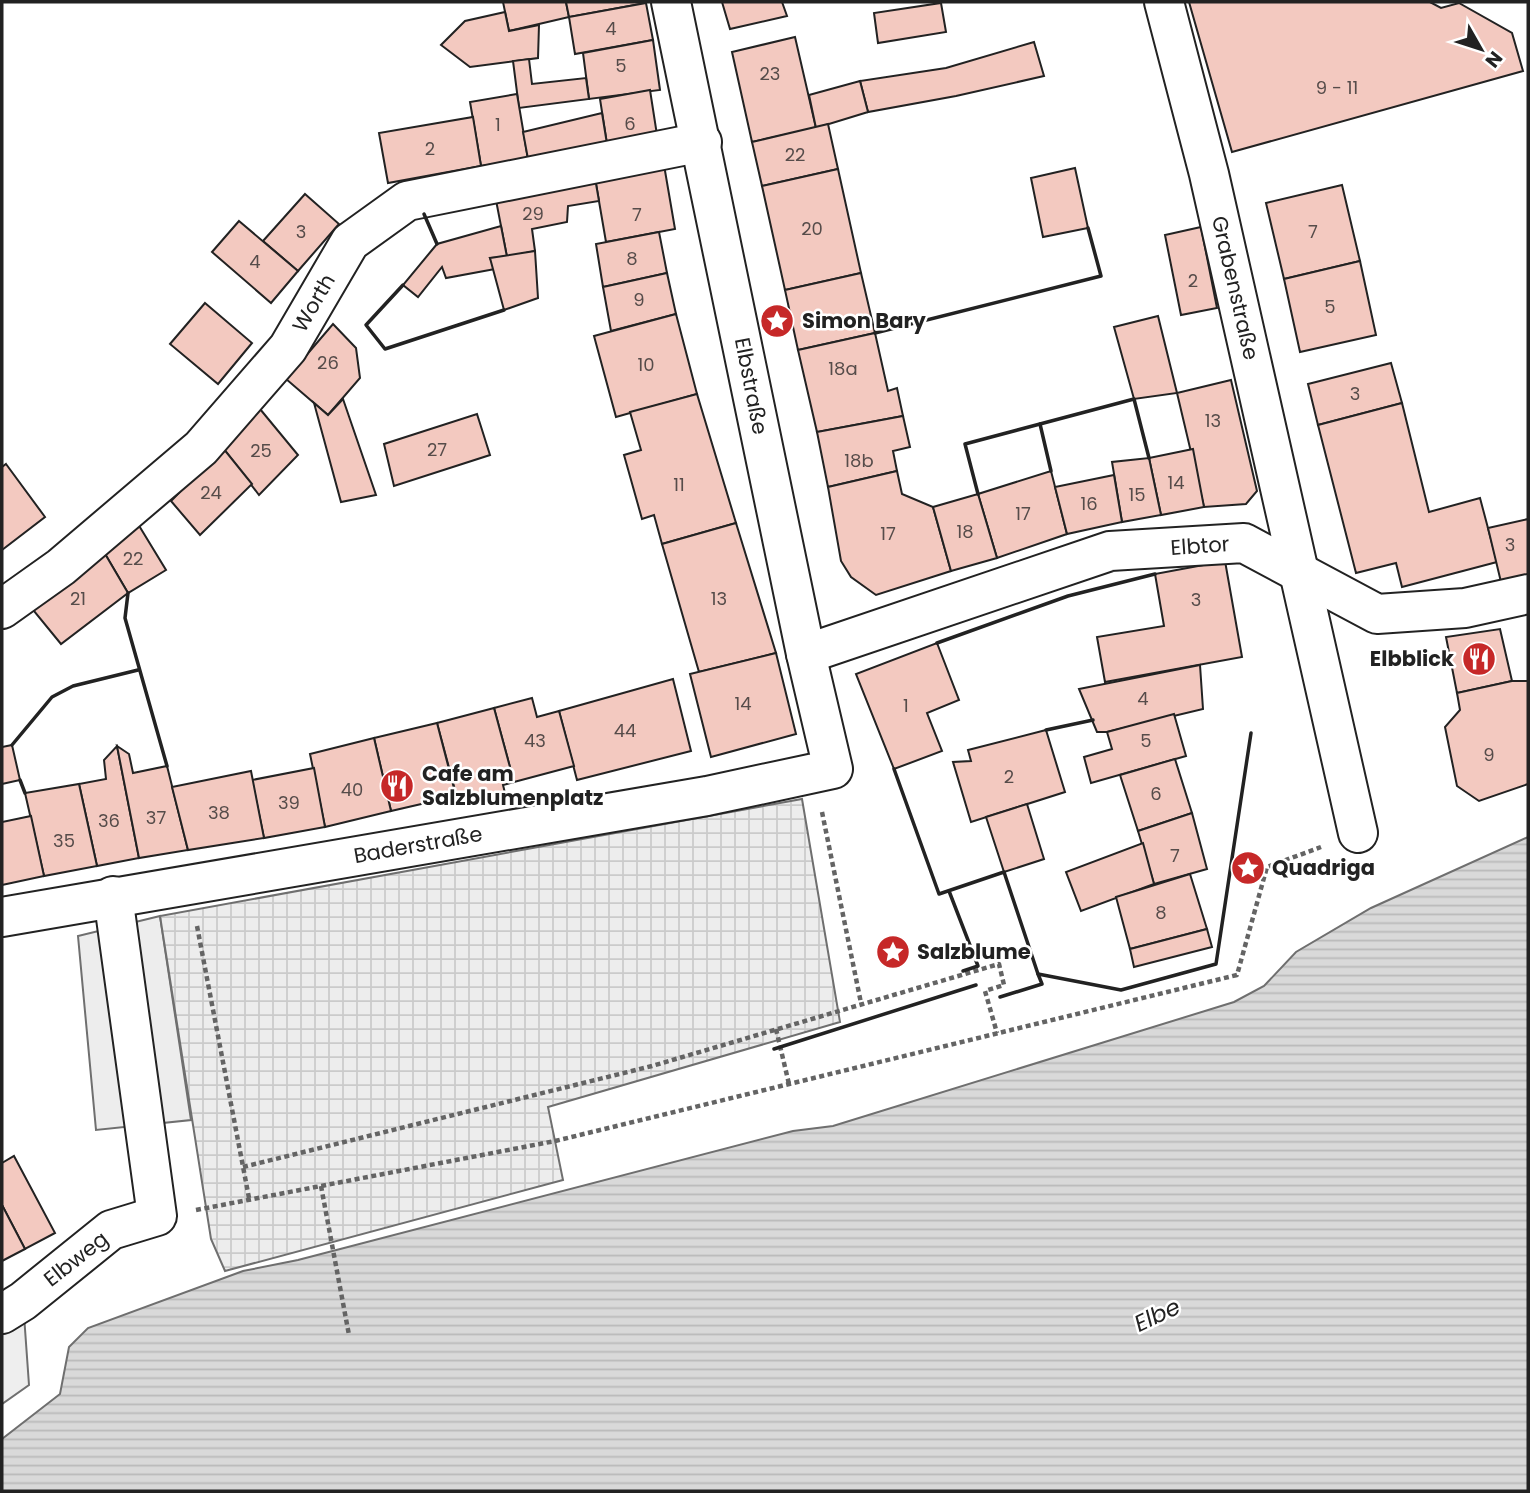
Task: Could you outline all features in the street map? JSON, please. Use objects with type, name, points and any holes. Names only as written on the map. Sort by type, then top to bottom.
[{"type":"street","name":"Elbstraße","points":[[671,2],[806,654],[824,771]]},
{"type":"street","name":"Grabenstraße","points":[[1164,2],[1209,174],[1301,575]]},
{"type":"street","name":"Worth","points":[[2,608],[61,567],[201,448],[288,348],[350,242],[407,201],[702,142]]},
{"type":"street","name":"Elbtor","points":[[806,654],[1110,551],[1244,543],[1377,614],[1465,608],[1528,594]]},
{"type":"street","points":[[1301,575],[1358,833]]},
{"type":"street","name":"Baderstraße","points":[[2,917],[707,796],[824,771]]},
{"type":"street","points":[[113,896],[157,1216]]},
{"type":"street","name":"Elbweg","points":[[2,1314],[23,1301],[111,1230],[157,1216]]},
{"type":"path","points":[[824,771],[861,1003]]},
{"type":"path","points":[[157,1216],[555,1141],[1237,975],[1267,867],[1358,833]]},
{"type":"path","points":[[187,884],[249,1198]]},
{"type":"path","points":[[243,1167],[652,1066],[999,964],[1004,985],[985,991],[997,1033]]},
{"type":"path","points":[[776,1029],[789,1084]]},
{"type":"path","points":[[321,1186],[349,1335]]},
{"type":"shaded area","points":[[802,799],[840,1022],[548,1107],[563,1180],[225,1271],[211,1239],[160,916]]},
{"type":"shaded area","points":[[160,916],[191,1120],[96,1130],[78,936]]},
{"type":"shaded area","points":[[23,1301],[29,1385],[2,1404],[2,1314]]},
{"type":"water","name":"Elbe","points":[[1528,837],[1528,1491],[2,1491],[2,1439],[60,1394],[69,1347],[88,1328],[243,1271],[298,1260],[793,1131],[833,1126],[1234,1002],[1264,986],[1296,952],[1371,908]]},
{"type":"building","points":[[503,2],[566,2],[569,17],[509,31]]},
{"type":"building","points":[[566,2],[646,2],[646,3],[569,17]]},
{"type":"building","points":[[722,2],[782,2],[787,16],[730,29]]},
{"type":"building","points":[[1189,2],[1430,2],[1441,8],[1459,3],[1512,33],[1523,71],[1232,152]]},
{"type":"building","points":[[646,3],[653,40],[575,54],[569,17]]},
{"type":"building","points":[[941,3],[946,32],[878,43],[874,13]]},
{"type":"building","points":[[505,12],[509,31],[539,25],[538,58],[470,67],[441,45],[465,21]]},
{"type":"building","points":[[795,37],[816,128],[752,142],[732,52]]},
{"type":"building","points":[[653,40],[660,90],[589,99],[583,53]]},
{"type":"building","points":[[1034,42],[1044,76],[868,112],[860,81],[946,68]]},
{"type":"building","points":[[529,59],[532,84],[586,78],[589,99],[519,108],[513,61]]},
{"type":"building","points":[[860,81],[868,112],[816,128],[809,95]]},
{"type":"building","points":[[650,90],[657,135],[607,144],[600,99]]},
{"type":"building","points":[[517,94],[528,159],[481,166],[470,102]]},
{"type":"building","points":[[602,113],[607,144],[528,159],[523,132]]},
{"type":"building","points":[[473,117],[481,166],[388,183],[379,133]]},
{"type":"building","points":[[828,124],[838,169],[762,186],[752,142]]},
{"type":"building","points":[[664,165],[675,229],[606,242],[595,178]]},
{"type":"building","points":[[1075,168],[1088,228],[1043,237],[1031,178]]},
{"type":"building","points":[[838,169],[861,273],[785,290],[762,186]]},
{"type":"building","points":[[595,178],[599,201],[568,206],[567,222],[532,229],[535,251],[507,257],[495,195]]},
{"type":"building","points":[[1342,185],[1360,261],[1284,279],[1266,203]]},
{"type":"building","points":[[305,194],[339,224],[298,271],[263,241]]},
{"type":"building","points":[[239,221],[298,271],[271,303],[212,252]]},
{"type":"building","points":[[501,226],[507,257],[490,258],[495,269],[446,278],[442,267],[418,297],[403,285],[437,244]]},
{"type":"building","points":[[1201,227],[1217,308],[1181,315],[1165,235]]},
{"type":"building","points":[[659,232],[667,273],[603,287],[596,244]]},
{"type":"building","points":[[535,251],[538,298],[504,310],[490,258]]},
{"type":"building","points":[[1360,261],[1376,335],[1300,352],[1284,279]]},
{"type":"building","points":[[667,273],[676,314],[611,331],[603,287]]},
{"type":"building","points":[[861,273],[875,333],[798,350],[785,290]]},
{"type":"building","points":[[205,303],[252,343],[218,384],[170,344]]},
{"type":"building","points":[[676,314],[697,394],[616,417],[594,336]]},
{"type":"building","points":[[1158,316],[1177,393],[1134,399],[1114,327]]},
{"type":"building","points":[[333,324],[356,348],[360,378],[328,415],[286,379]]},
{"type":"building","points":[[875,333],[888,391],[897,388],[903,416],[817,432],[798,350]]},
{"type":"building","points":[[1391,363],[1402,403],[1318,425],[1308,384]]},
{"type":"building","points":[[1231,380],[1257,491],[1246,504],[1204,507],[1177,393]]},
{"type":"building","points":[[697,394],[736,523],[662,544],[654,515],[642,519],[624,455],[641,450],[630,412]]},
{"type":"building","points":[[343,399],[376,495],[341,502],[314,403],[328,415]]},
{"type":"building","points":[[1402,403],[1429,512],[1480,498],[1497,562],[1402,587],[1396,563],[1356,573],[1318,425]]},
{"type":"building","points":[[260,409],[298,455],[259,495],[223,448]]},
{"type":"building","points":[[477,414],[490,455],[394,486],[384,444]]},
{"type":"building","points":[[903,416],[910,447],[893,451],[897,471],[828,487],[817,432]]},
{"type":"building","points":[[223,448],[252,484],[200,535],[171,501]]},
{"type":"building","points":[[1193,449],[1204,507],[1161,515],[1149,458]]},
{"type":"building","points":[[1149,458],[1161,515],[1122,522],[1112,462]]},
{"type":"building","points":[[6,464],[45,517],[2,550],[2,467]]},
{"type":"building","points":[[897,471],[902,494],[933,507],[951,571],[876,595],[851,577],[841,561],[828,487]]},
{"type":"building","points":[[1051,471],[1067,534],[997,558],[978,494]]},
{"type":"building","points":[[1114,475],[1122,522],[1067,534],[1055,487]]},
{"type":"building","points":[[978,494],[997,558],[951,571],[933,507]]},
{"type":"building","points":[[1528,519],[1528,575],[1501,582],[1488,528]]},
{"type":"building","points":[[736,523],[776,653],[699,672],[662,544]]},
{"type":"building","points":[[138,524],[166,570],[128,593],[101,547]]},
{"type":"building","points":[[101,547],[128,593],[61,644],[29,605]]},
{"type":"building","points":[[1225,561],[1242,657],[1105,682],[1097,637],[1164,626],[1155,574]]},
{"type":"building","name":"Elbblick","points":[[1500,629],[1512,681],[1457,693],[1446,637]]},
{"type":"building","points":[[937,643],[959,700],[927,713],[942,751],[894,769],[856,674]]},
{"type":"building","points":[[776,653],[796,734],[711,757],[690,674]]},
{"type":"building","points":[[1200,665],[1203,709],[1107,732],[1097,732],[1079,689]]},
{"type":"building","points":[[673,679],[691,751],[577,780],[559,711]]},
{"type":"building","points":[[1512,681],[1528,681],[1528,784],[1479,801],[1457,786],[1445,727],[1460,710],[1457,693]]},
{"type":"building","points":[[532,698],[537,717],[559,711],[574,766],[514,782],[494,708]]},
{"type":"building","points":[[494,708],[514,782],[503,785],[505,793],[459,805],[437,723]]},
{"type":"building","points":[[1174,714],[1186,756],[1091,783],[1084,757],[1112,749],[1107,732]]},
{"type":"building","points":[[437,723],[456,796],[391,811],[374,738]]},
{"type":"building","points":[[1046,730],[1065,792],[971,822],[953,762],[971,761],[968,750]]},
{"type":"building","points":[[374,738],[391,811],[325,827],[310,754]]},
{"type":"building","points":[[12,745],[20,780],[2,784],[2,747]]},
{"type":"building","points":[[117,746],[139,858],[97,866],[79,784],[106,779],[104,760]]},
{"type":"building","points":[[117,746],[129,754],[133,773],[167,766],[188,850],[139,858]]},
{"type":"building","points":[[1175,759],[1192,813],[1138,831],[1120,775]]},
{"type":"building","points":[[314,768],[325,827],[264,838],[252,780]]},
{"type":"building","points":[[251,771],[264,838],[188,850],[172,787]]},
{"type":"building","points":[[79,784],[97,866],[44,876],[25,793]]},
{"type":"building","points":[[1027,804],[1044,859],[1004,872],[986,817]]},
{"type":"building","points":[[1192,813],[1207,869],[1154,884],[1138,831]]},
{"type":"building","points":[[31,816],[44,876],[2,885],[2,822]]},
{"type":"building","points":[[1143,843],[1154,884],[1081,911],[1066,872]]},
{"type":"building","points":[[1190,874],[1207,929],[1130,949],[1116,897]]},
{"type":"building","points":[[1207,929],[1212,947],[1134,967],[1130,949]]},
{"type":"building","points":[[14,1156],[55,1233],[25,1249],[2,1205],[2,1163]]},
{"type":"building","points":[[2,1205],[25,1249],[2,1261]]},
{"type":"wall","points":[[424,214],[437,244]]},
{"type":"wall","points":[[875,333],[1101,276],[1088,228]]},
{"type":"wall","points":[[403,285],[366,325],[385,349],[504,310]]},
{"type":"wall","points":[[978,494],[965,444],[1134,399],[1149,458]]},
{"type":"wall","points":[[1040,424],[1051,471]]},
{"type":"wall","points":[[937,643],[1068,596],[1155,574]]},
{"type":"wall","points":[[128,593],[125,618],[167,766]]},
{"type":"wall","points":[[12,745],[52,697],[73,686],[138,670]]},
{"type":"wall","points":[[1046,730],[1093,720]]},
{"type":"wall","points":[[894,769],[939,894],[1004,872],[1038,974],[1121,990],[1216,964],[1251,733]]},
{"type":"wall","points":[[20,780],[25,793]]},
{"type":"wall","points":[[949,891],[978,966],[963,971]]},
{"type":"wall","points":[[1000,997],[1042,984],[1038,974]]},
{"type":"wall","points":[[774,1049],[976,985]]},
{"type":"place","name":"Simon Bary","points":[[777,321]]},
{"type":"place","name":"Elbblick","points":[[1479,659]]},
{"type":"place","name":"Cafe am Salzblumenplatz","points":[[397,786]]},
{"type":"place","name":"Quadriga","points":[[1248,868]]},
{"type":"place","name":"Salzblume","points":[[893,952]]}]
